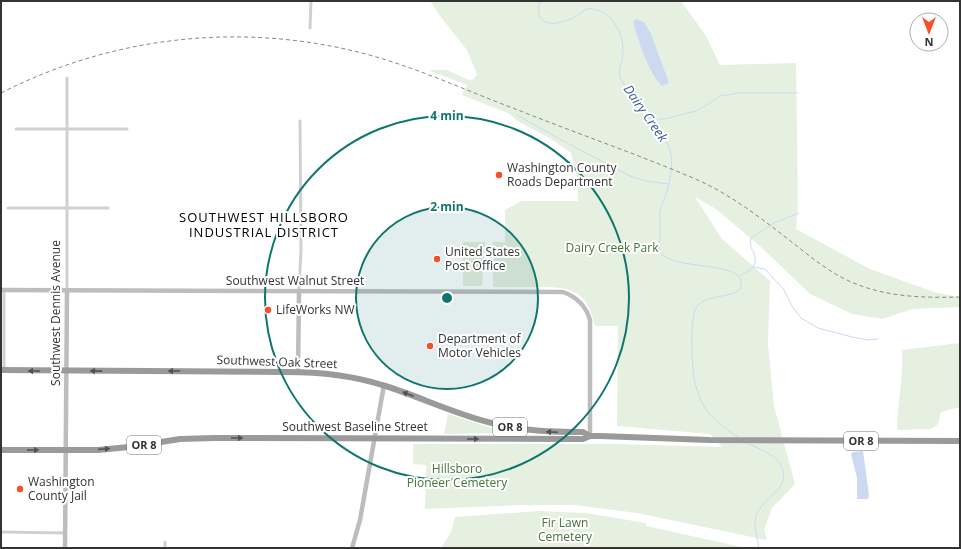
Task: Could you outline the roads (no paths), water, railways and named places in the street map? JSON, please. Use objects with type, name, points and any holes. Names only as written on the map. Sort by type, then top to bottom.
[{"type":"highway","name":"Southwest Oak Street","points":[[2,370],[298,372],[346,376],[384,385],[491,423],[531,430],[583,432],[590,436]]},
{"type":"highway","name":"Southwest Baseline Street","points":[[1,450],[118,448],[190,438],[583,439],[590,436],[762,441],[960,441]]},
{"type":"street","points":[[310,1],[310,28]]},
{"type":"street","name":"Southwest Dennis Avenue","points":[[65,548],[67,78]]},
{"type":"street","points":[[298,372],[301,250],[300,121]]},
{"type":"street","points":[[16,129],[127,129]]},
{"type":"street","points":[[8,208],[108,208]]},
{"type":"street","points":[[2,290],[2,370]]},
{"type":"street","name":"Southwest Walnut Street","points":[[2,290],[555,292],[570,295],[584,306],[590,324],[590,436]]},
{"type":"street","points":[[352,548],[360,520],[384,385]]},
{"type":"street","points":[[1,532],[65,533]]},
{"type":"street","points":[[165,542],[165,548]]},
{"type":"water","points":[[636,19],[644,22],[651,34],[669,83],[662,86],[657,81],[648,65],[633,22]]},
{"type":"water","points":[[863,451],[869,495],[868,499],[857,499],[857,478],[851,454],[853,452]]},
{"type":"waterway","name":"Dairy Creek","points":[[540,1],[538,10],[540,17],[543,21],[548,23],[568,20],[586,10],[593,9],[603,12],[610,17],[617,27],[623,48],[619,72],[621,80],[661,134],[669,146],[671,155],[672,166],[670,178],[660,211],[659,247],[661,253],[678,262],[728,271],[737,275],[741,281],[741,287],[737,291],[731,294],[708,299],[701,303],[696,308],[692,323],[692,356],[694,376],[702,402],[705,408],[720,424],[739,438]]},
{"type":"waterway","points":[[651,119],[665,119],[696,111],[720,96],[739,93],[798,93]]},
{"type":"waterway","points":[[517,115],[630,176],[646,181],[668,184]]},
{"type":"waterway","points":[[739,276],[753,267],[755,261],[751,247],[751,238],[776,222],[799,213]]},
{"type":"waterway","points":[[753,267],[765,269],[784,290],[792,306],[801,318],[818,328],[868,340],[878,339]]},
{"type":"waterway","name":"Dairy Creek","points":[[747,443],[774,457],[780,463],[784,475],[780,487],[762,506],[756,515],[755,527],[759,548]]},
{"type":"railway","points":[[1,93],[44,74],[88,58],[132,47],[178,40],[224,37],[270,38],[316,43],[362,53],[422,72],[655,162],[700,181],[743,206],[823,266],[849,281],[889,293],[917,297],[960,297]]},
{"type":"place","name":"Washington County Roads Department","points":[[499,175]]},
{"type":"place","name":"United States Post Office","points":[[437,259]]},
{"type":"place","name":"LifeWorks NW","points":[[268,310]]},
{"type":"place","name":"Department of Motor Vehicles","points":[[430,346]]},
{"type":"place","name":"Washington County Jail","points":[[20,489]]},
{"type":"district","name":"SOUTHWEST HILLSBORO INDUSTRIAL DISTRICT","points":[[264,224]]},
{"type":"park label","name":"Dairy Creek Park","points":[[612,248]]},
{"type":"park label","name":"Hillsboro Pioneer Cemetery","points":[[457,476]]},
{"type":"park label","name":"Fir Lawn Cemetery","points":[[565,530]]}]
